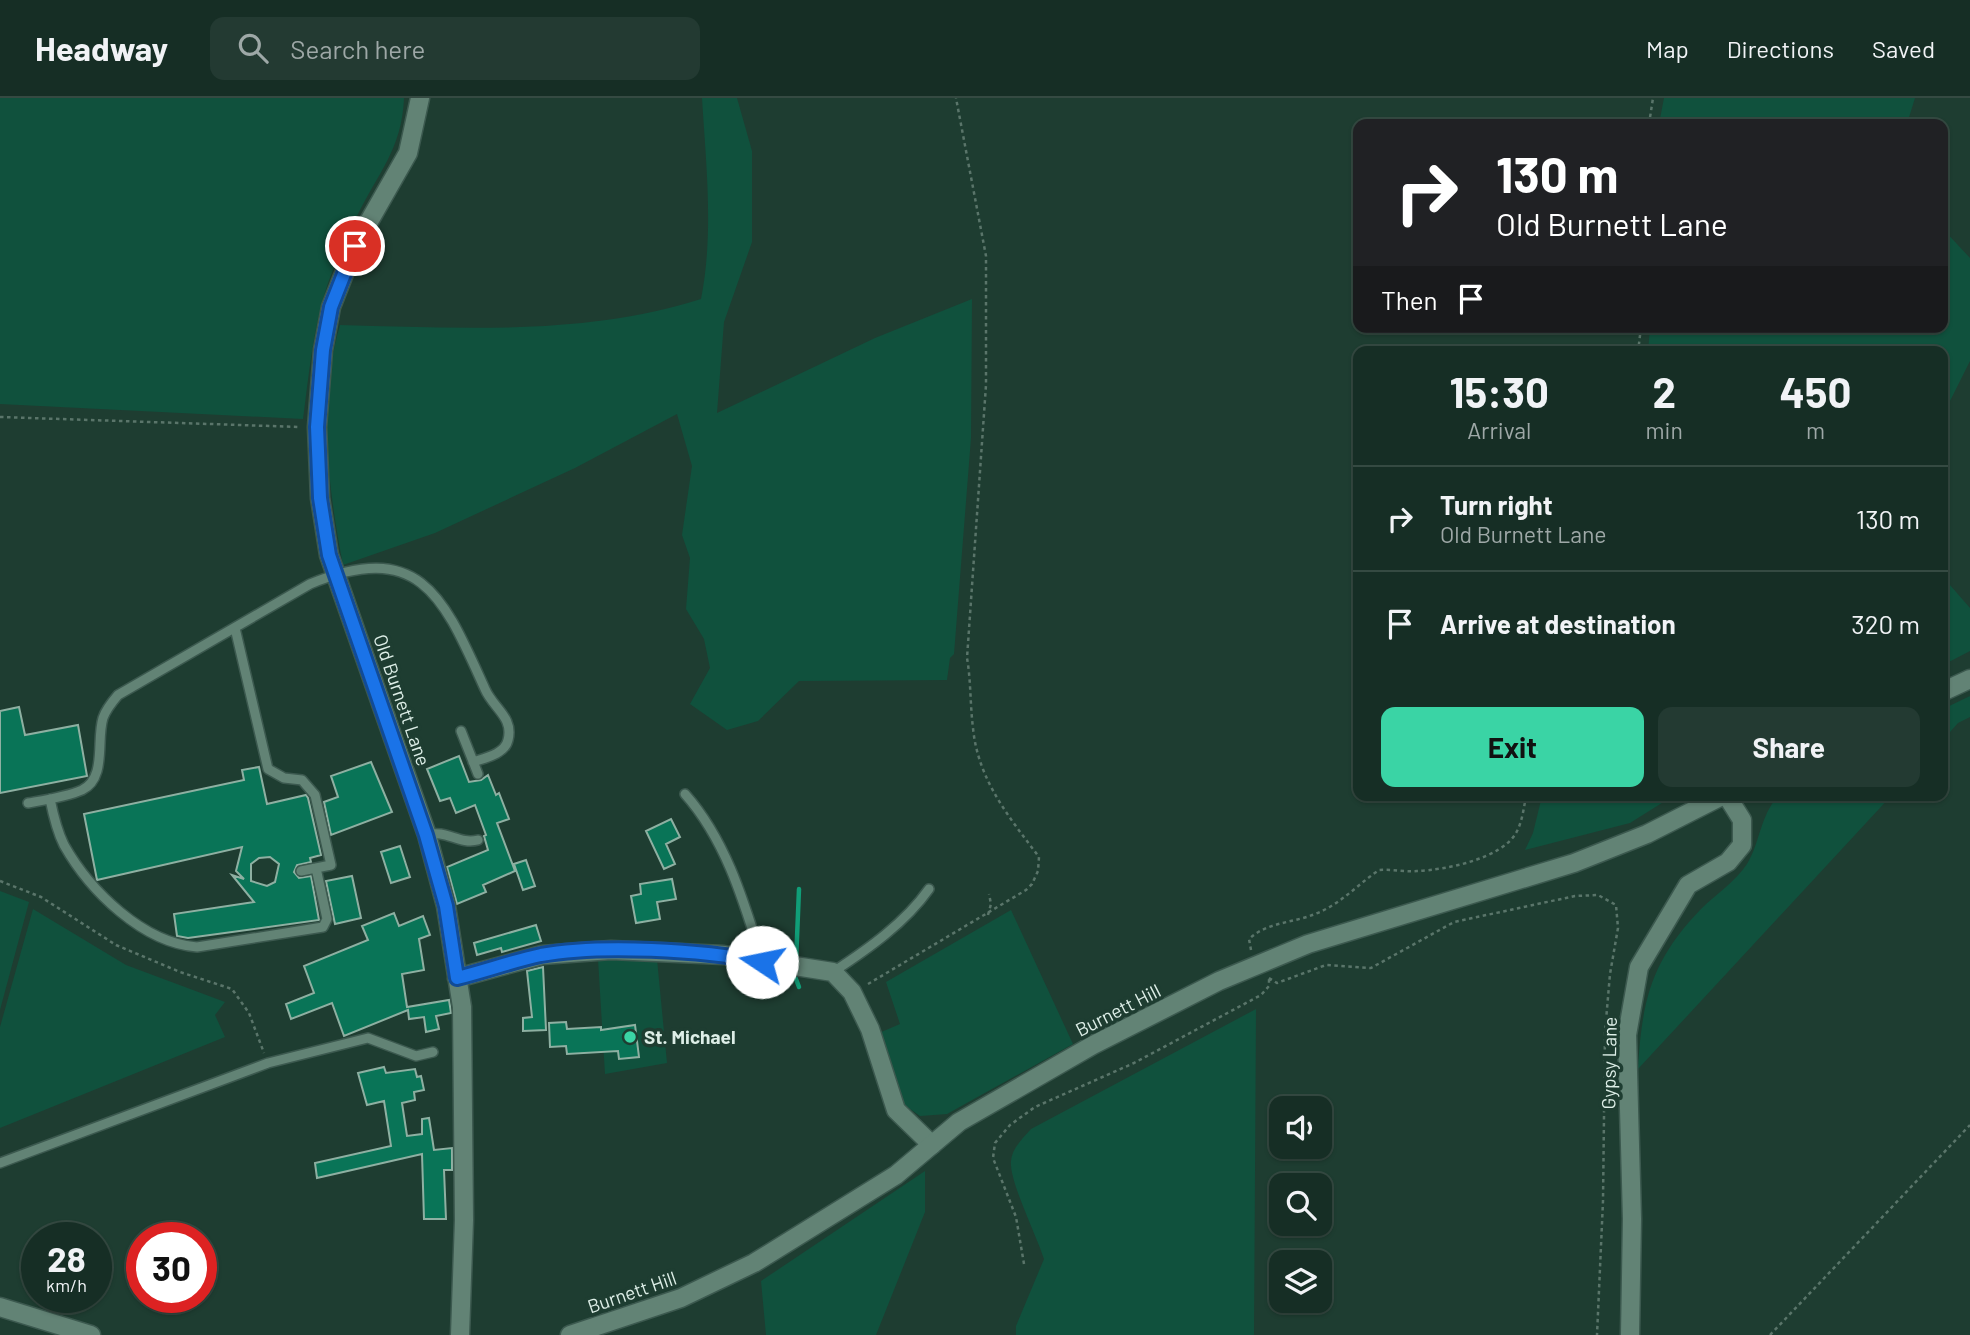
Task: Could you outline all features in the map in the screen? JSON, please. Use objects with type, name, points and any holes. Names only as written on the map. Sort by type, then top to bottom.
[{"type":"street","name":"Old Burnett Lane","points":[[420,98],[408,153],[355,246],[331,307],[323,350],[317,427],[320,498],[329,555],[426,835],[446,906],[463,1007],[464,1220],[460,1335]]},
{"type":"street","points":[[1948,689],[1970,679]]},
{"type":"street","name":"Burnett Hill","points":[[570,1335],[681,1298],[754,1263],[862,1199],[960,1122],[1033,1078],[1196,993],[1264,971],[1354,929],[1574,863],[1647,834],[1715,801]]},
{"type":"street","name":"Gypsy Lane","points":[[1630,1335],[1632,1219],[1627,1035],[1639,967],[1688,885],[1728,862],[1742,845],[1742,820],[1729,801]]},
{"type":"street","points":[[457,978],[542,955],[611,950],[724,955],[762,962],[803,965],[833,972],[852,992],[870,1029],[896,1110],[932,1145]]},
{"type":"street","points":[[0,1307],[91,1335]]},
{"type":"lane","points":[[28,803],[84,789],[94,779],[98,767],[102,721],[108,706],[118,695],[310,584],[336,573],[379,566],[415,579],[438,598],[457,628],[489,698],[505,715],[509,728],[508,744],[500,752],[473,762]]},
{"type":"lane","points":[[234,628],[268,769],[284,778],[302,780],[315,795],[331,865],[301,872]]},
{"type":"lane","points":[[461,731],[478,774]]},
{"type":"lane","points":[[685,794],[700,811],[713,834],[741,894],[762,962]]},
{"type":"lane","points":[[50,799],[63,844],[93,887],[136,922],[177,945],[206,946],[323,927],[327,919],[316,868]]},
{"type":"lane","points":[[426,835],[445,834],[463,842],[478,840]]},
{"type":"lane","points":[[833,972],[902,920],[929,889]]},
{"type":"lane","points":[[0,1163],[268,1063],[368,1038],[416,1056],[433,1052]]},
{"type":"path","points":[[852,992],[988,915],[1032,884],[1038,871],[1039,857],[991,792],[973,731],[967,658],[986,385],[986,256],[956,98]]},
{"type":"path","points":[[1650,119],[1653,98]]},
{"type":"path","points":[[0,417],[317,427]]},
{"type":"path","points":[[1526,801],[1517,832],[1505,845],[1485,856],[1446,867],[1415,871],[1379,870],[1343,901],[1315,914],[1257,931],[1249,939],[1251,952],[1277,984],[1326,965],[1371,968],[1454,922],[1562,898],[1598,895],[1616,905],[1618,928],[1610,974],[1605,1032],[1603,1201],[1597,1335]]},
{"type":"path","points":[[0,881],[41,897],[116,945],[180,972],[232,989],[249,1013],[268,1063]]},
{"type":"path","points":[[988,915],[991,904],[989,894]]},
{"type":"path","points":[[1024,1264],[1016,1217],[993,1158],[995,1143],[1010,1125],[1035,1107],[1134,1063],[1261,995],[1269,986],[1264,971]]},
{"type":"path","points":[[1770,1335],[1970,1125]]},
{"type":"green space","points":[[0,98],[404,98],[394,146],[353,224],[327,286],[315,335],[303,419],[0,404]]},
{"type":"green space","points":[[702,98],[737,98],[752,151],[752,242],[724,322],[717,413],[875,338],[972,299],[971,438],[954,654],[950,658],[947,680],[799,681],[758,721],[727,730],[690,704],[710,668],[704,639],[686,609],[690,558],[682,535],[692,466],[677,414],[575,468],[435,533],[343,565],[333,506],[327,445],[329,384],[340,325],[476,328],[568,324],[658,311],[701,299],[708,224]]},
{"type":"green space","points":[[1664,98],[1915,98],[1909,119],[1660,119]]},
{"type":"green space","points":[[1948,234],[1970,258],[1970,361],[1948,405],[1948,346],[1648,346],[1650,333],[1948,333]]},
{"type":"green space","points":[[1948,583],[1970,608],[1970,651],[1948,662]]},
{"type":"green space","points":[[1970,696],[1970,717],[1958,723],[1948,734],[1948,707]]},
{"type":"green space","points":[[1541,801],[1665,801],[1630,823],[1525,850],[1533,833]]},
{"type":"green space","points":[[1774,801],[1886,801],[1638,1069],[1647,1002],[1660,964],[1684,928],[1747,864]]},
{"type":"green space","points":[[0,891],[29,902],[0,1010]]},
{"type":"green space","points":[[33,909],[126,965],[225,1002],[215,1015],[225,1037],[0,1128],[0,1027]]},
{"type":"green space","points":[[1011,910],[1073,1044],[947,1114],[920,1116],[903,1104],[879,1033],[900,1024],[886,982]]},
{"type":"green space","points":[[598,959],[657,959],[667,1063],[605,1074]]},
{"type":"green space","points":[[1256,1009],[1254,1335],[1016,1335],[1016,1326],[1044,1259],[1014,1182],[1011,1161],[1018,1144],[1031,1129]]},
{"type":"green space","points":[[925,1171],[925,1212],[876,1335],[766,1335],[761,1281]]},
{"type":"building","points":[[19,707],[25,735],[78,725],[87,776],[0,793],[0,711]]},
{"type":"building","points":[[459,756],[469,782],[481,780],[488,775],[496,795],[499,793],[509,819],[497,823],[515,871],[483,885],[486,892],[457,904],[447,867],[488,850],[484,836],[486,835],[475,805],[456,813],[450,798],[440,801],[427,769]]},
{"type":"building","points":[[371,762],[392,812],[331,835],[324,802],[338,797],[331,776]]},
{"type":"building","points":[[259,767],[267,804],[306,795],[308,798],[321,855],[310,858],[311,862],[297,865],[294,872],[299,878],[311,876],[319,920],[188,938],[177,936],[174,914],[254,902],[232,875],[244,879],[236,871],[242,847],[97,880],[84,814],[244,780],[242,770]],"holes":[[[270,857],[279,864],[275,882],[267,886],[251,881],[251,864],[259,858]]]},
{"type":"building","points":[[671,819],[680,837],[666,844],[675,864],[664,869],[646,831]]},
{"type":"building","points":[[400,846],[410,877],[391,883],[381,852]]},
{"type":"building","points":[[526,860],[535,886],[523,890],[514,864]]},
{"type":"building","points":[[352,876],[361,918],[335,924],[326,881]]},
{"type":"building","points":[[672,879],[676,899],[657,902],[660,919],[636,923],[631,896],[641,894],[640,884]]},
{"type":"building","points":[[394,913],[399,926],[423,916],[430,935],[419,939],[424,970],[402,974],[407,1007],[449,1000],[451,1013],[436,1016],[439,1029],[426,1032],[424,1017],[409,1019],[408,1010],[344,1036],[332,1003],[291,1019],[286,1004],[314,993],[304,966],[368,940],[362,926]]},
{"type":"building","points":[[536,925],[541,941],[502,952],[501,948],[477,955],[474,943]]},
{"type":"building","points":[[543,967],[546,1030],[523,1031],[523,1018],[532,1017],[527,971]]},
{"type":"building","points":[[566,1022],[567,1029],[601,1027],[601,1030],[635,1025],[639,1057],[619,1059],[618,1051],[567,1054],[566,1046],[550,1047],[549,1023]]},
{"type":"building","points":[[384,1067],[386,1073],[415,1069],[417,1077],[421,1076],[424,1090],[414,1092],[415,1100],[402,1103],[407,1136],[422,1134],[422,1119],[429,1118],[434,1150],[452,1148],[452,1170],[444,1170],[446,1219],[424,1219],[422,1154],[317,1178],[315,1163],[391,1146],[384,1101],[367,1105],[358,1073]]},
{"type":"waterway","points":[[796,962],[799,889]]},
{"type":"waterway","points":[[794,974],[799,987]]},
{"type":"place","name":"St. Michael","points":[[630,1037]]},
{"type":"route","points":[[355,246],[331,307],[323,350],[317,427],[320,498],[329,555],[426,835],[446,906],[457,978],[542,955],[611,950],[724,955],[762,962]]}]
